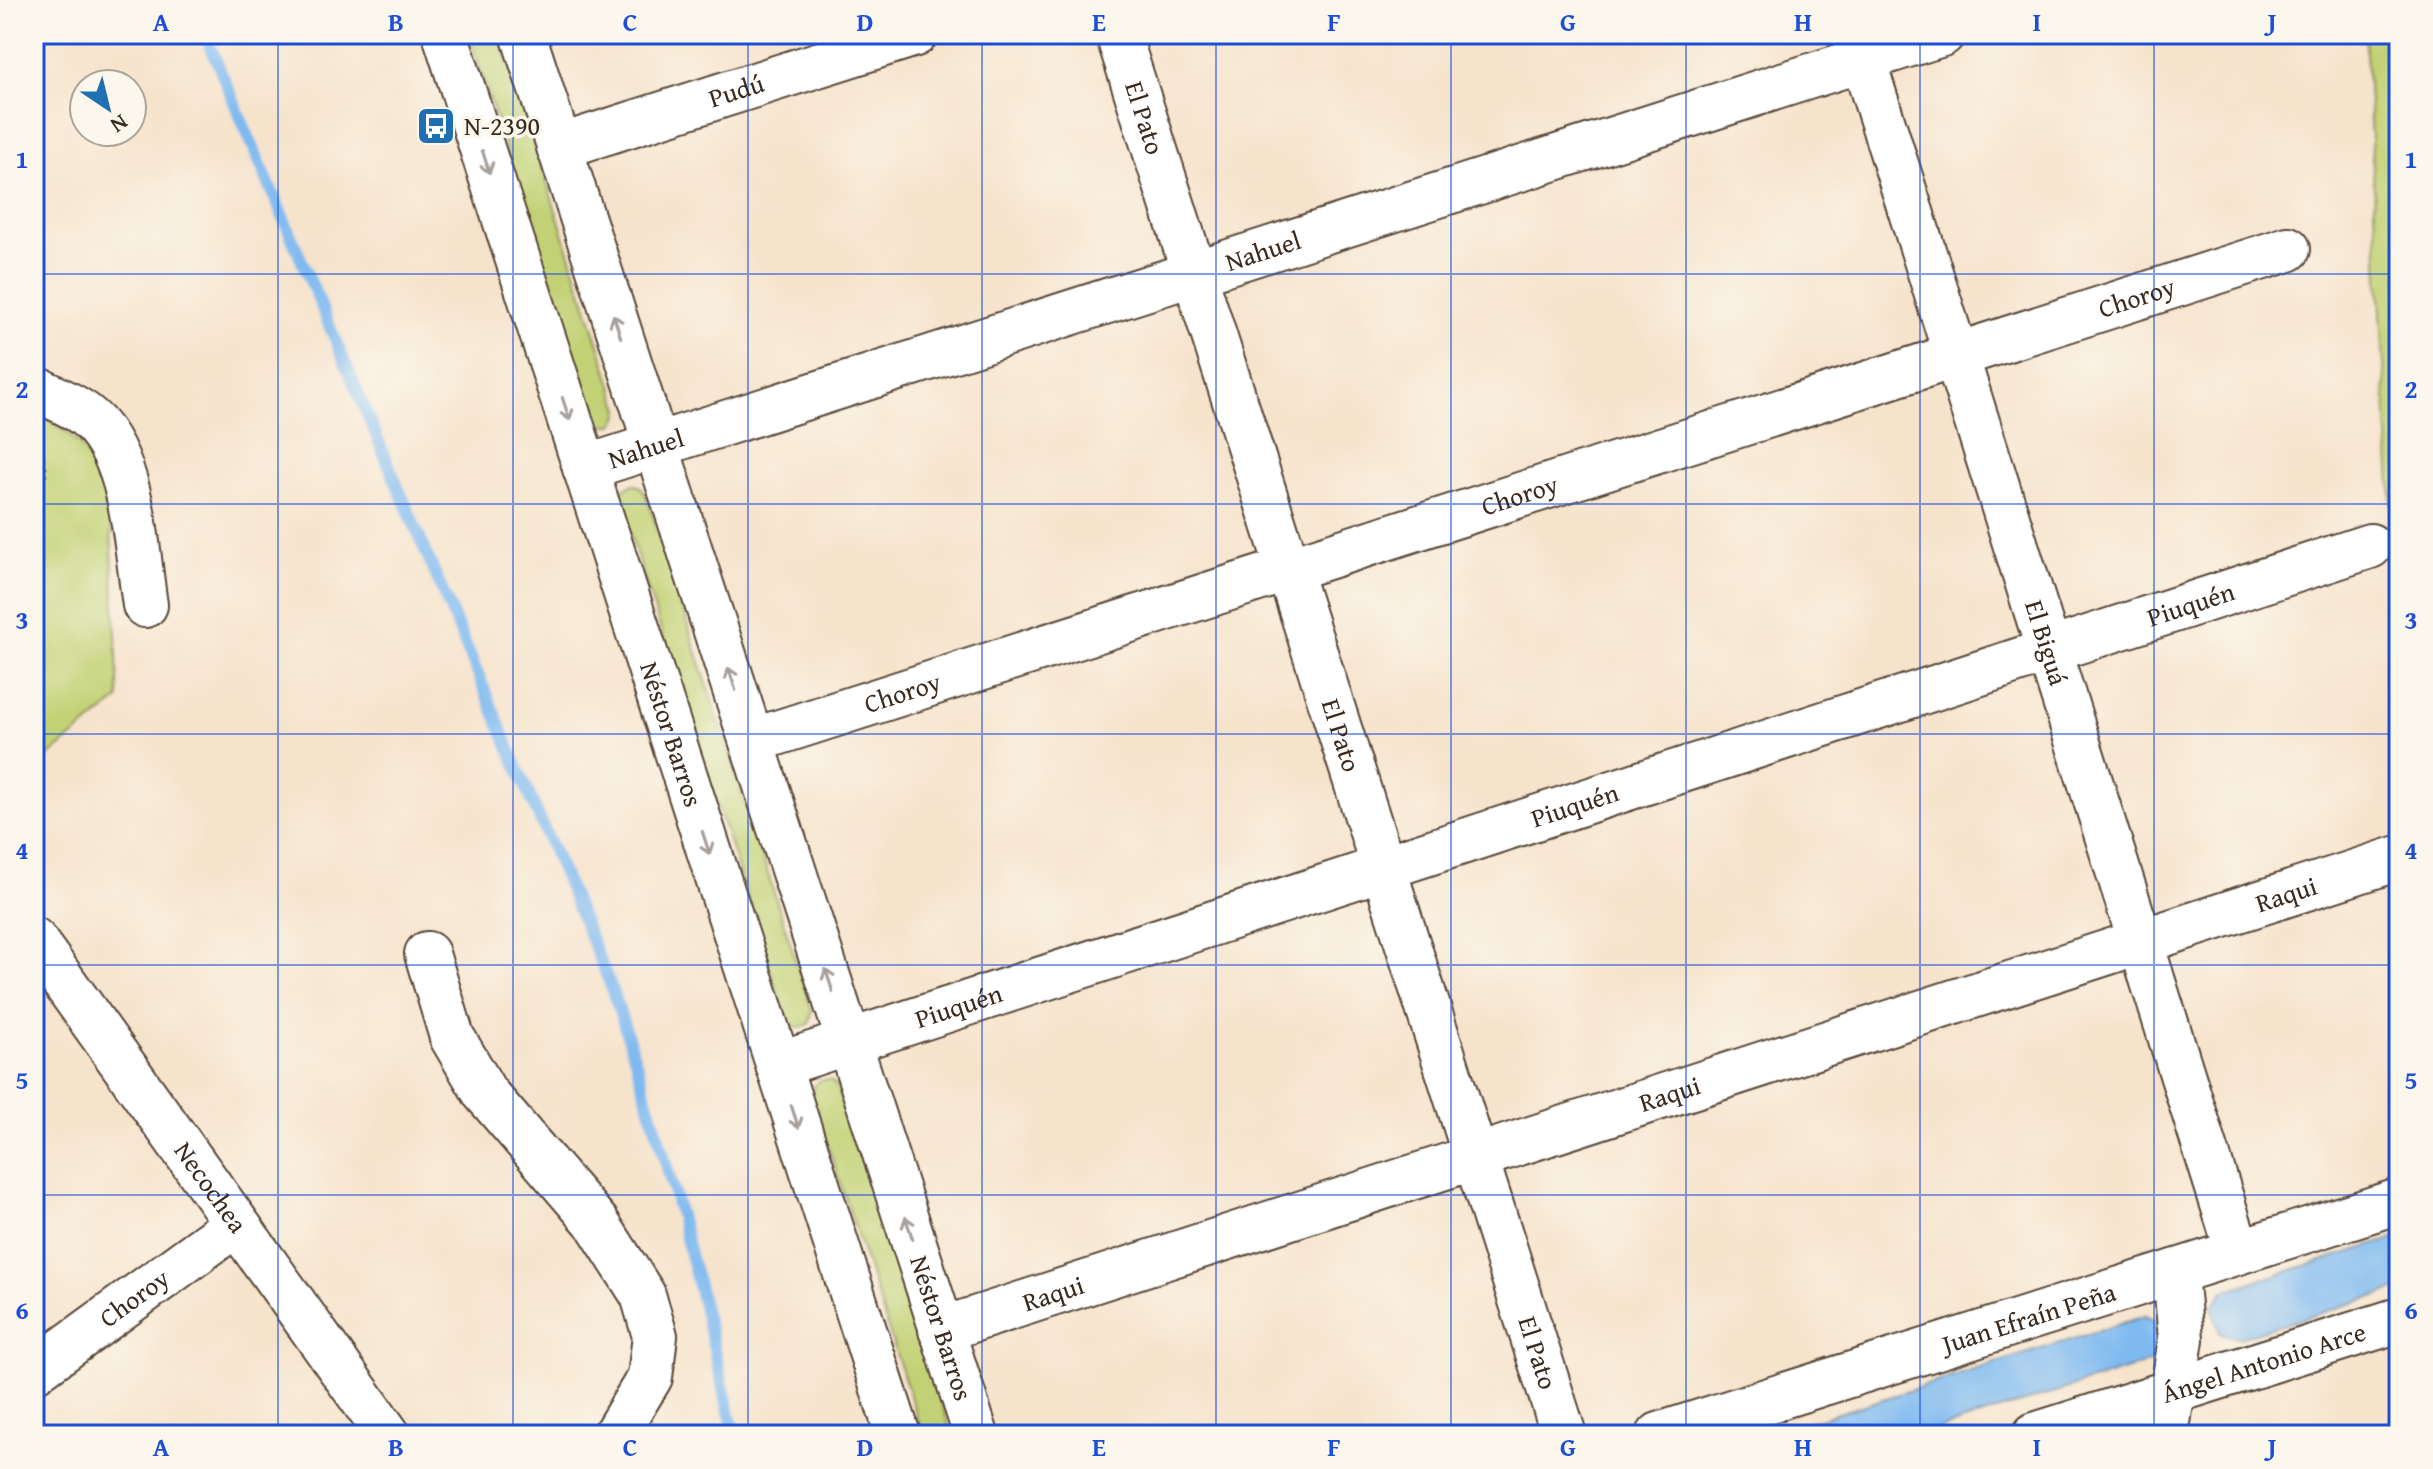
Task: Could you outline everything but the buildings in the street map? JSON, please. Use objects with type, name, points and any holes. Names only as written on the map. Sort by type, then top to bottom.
[{"type":"street","name":"Néstor Barros","points":[[445,34],[898,1435]]},
{"type":"street","name":"Néstor Barros","points":[[523,34],[976,1435]]},
{"type":"street","name":"Pudú","points":[[559,147],[915,34]]},
{"type":"street","name":"El Pato","points":[[1118,34],[1564,1435]]},
{"type":"street","name":"Nahuel","points":[[585,468],[1194,273],[1859,47],[1942,34]]},
{"type":"street","name":"El Biguá","points":[[1859,47],[2238,1252]]},
{"type":"street","name":"Choroy","points":[[752,741],[2288,249]]},
{"type":"street","points":[[34,388],[86,415],[117,452],[126,481],[145,605]]},
{"type":"street","name":"Piuquén","points":[[778,1065],[2370,546]]},
{"type":"street","name":"Raqui","points":[[941,1330],[2399,858]]},
{"type":"street","name":"Necochea","points":[[34,940],[48,991],[236,1224],[388,1435]]},
{"type":"street","points":[[427,954],[452,1037],[485,1093],[597,1223],[643,1295],[655,1336],[650,1377],[615,1435]]},
{"type":"street","name":"Juan Efraín Peña","points":[[1659,1435],[2399,1201]]},
{"type":"street","name":"Choroy","points":[[34,1371],[236,1224]]},
{"type":"street","points":[[2166,1435],[2181,1339],[2175,1272]]},
{"type":"street","name":"Ángel Antonio Arce","points":[[2035,1435],[2399,1320]]},
{"type":"path","points":[[34,445],[46,467],[45,479],[34,499]]},
{"type":"green space","points":[[469,34],[499,34],[620,410],[613,425],[599,425],[592,418]]},
{"type":"green space","points":[[2365,34],[2399,34],[2399,519],[2392,505]]},
{"type":"green space","points":[[34,412],[63,430],[85,450],[105,491],[110,509],[119,699],[34,768]]},
{"type":"green space","points":[[634,484],[642,488],[646,495],[812,1011],[809,1024],[800,1028],[788,1024],[620,503],[621,490]]},
{"type":"green space","points":[[821,1080],[830,1080],[837,1086],[952,1435],[923,1435],[811,1094],[814,1085]]},
{"type":"water","points":[[2399,1237],[2399,1289],[2239,1338],[2220,1333],[2212,1307],[2224,1291]]},
{"type":"water","points":[[2145,1316],[2157,1322],[2165,1349],[2157,1360],[1920,1435],[1769,1435]]},
{"type":"waterway","points":[[205,34],[610,984],[663,1152],[735,1435]]},
{"type":"place","name":"N-2390","points":[[436,126]]}]
